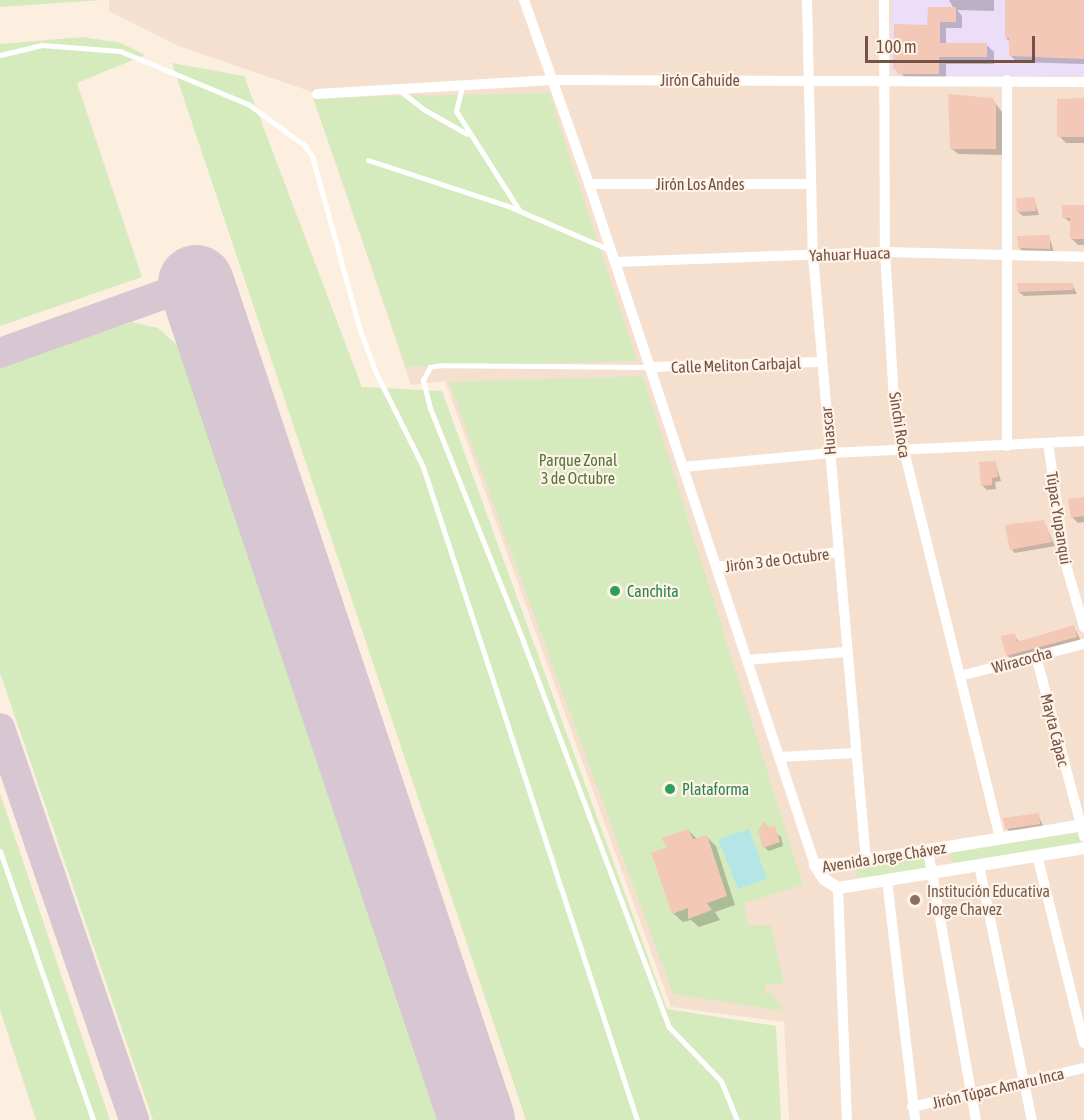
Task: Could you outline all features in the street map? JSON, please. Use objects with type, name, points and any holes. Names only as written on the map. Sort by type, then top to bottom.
[{"type":"street","points":[[524,0],[589,184],[815,865]]},
{"type":"street","name":"Huascar","points":[[807,0],[807,81],[813,255],[845,652],[866,861]]},
{"type":"street","name":"Sinchi Roca","points":[[884,0],[885,252],[895,414],[902,450],[1000,839]]},
{"type":"street","name":"Jirón Cahuide","points":[[317,94],[552,80],[1084,82]]},
{"type":"street","points":[[1007,80],[1005,254],[1007,446]]},
{"type":"street","name":"Jirón Los Andes","points":[[589,184],[810,184]]},
{"type":"street","name":"Yahuar Huaca","points":[[615,262],[885,252],[1084,257]]},
{"type":"street","name":"Calle Meliton Carbajal","points":[[650,367],[821,362]]},
{"type":"street","points":[[683,467],[830,453],[1084,441]]},
{"type":"street","name":"Túpac Yupanqui","points":[[1048,443],[1066,565],[1084,627]]},
{"type":"street","name":"Jirón 3 de Octubre","points":[[716,567],[838,552]]},
{"type":"street","name":"Wiracocha","points":[[960,676],[1084,644]]},
{"type":"street","points":[[747,660],[845,652]]},
{"type":"street","name":"Mayta Cápac","points":[[1036,656],[1082,829]]},
{"type":"street","points":[[779,757],[856,753]]},
{"type":"street","name":"Avenida Jorge Chávez","points":[[1082,829],[1000,839],[866,861],[815,865],[824,879],[838,888],[1084,848]]},
{"type":"street","points":[[928,850],[976,1120]]},
{"type":"street","points":[[1037,855],[1084,1043]]},
{"type":"street","points":[[980,865],[1032,1120]]},
{"type":"street","points":[[887,880],[915,1120]]},
{"type":"street","points":[[838,888],[847,1120]]},
{"type":"street","name":"Jirón Túpac Amaru Inca","points":[[912,1107],[972,1096],[1084,1068]]},
{"type":"lane","points":[[0,55],[42,45],[120,51],[248,104],[304,145],[312,156],[360,330],[376,374],[410,433],[423,467],[637,1120]]},
{"type":"lane","points":[[464,84],[455,103],[468,134],[520,212]]},
{"type":"lane","points":[[396,88],[425,110],[468,134]]},
{"type":"lane","points":[[368,160],[520,212],[611,251]]},
{"type":"lane","points":[[650,367],[441,365],[430,367],[423,385],[669,1027],[721,1081],[737,1120]]},
{"type":"lane","points":[[0,851],[93,1120]]},
{"type":"shaded area","points":[[109,0],[1084,0],[1084,1120],[789,1120],[784,1022],[671,1007],[445,381],[411,385],[312,92],[179,46],[109,11]]},
{"type":"shaded area","points":[[892,0],[1084,0],[1084,76],[898,75],[890,68]]},
{"type":"green space","points":[[0,0],[103,0],[0,7]]},
{"type":"green space","points":[[83,37],[121,43],[145,55],[77,83],[142,277],[0,326],[0,44]]},
{"type":"green space","points":[[172,63],[244,76],[362,387],[442,391],[667,1009],[776,1026],[781,1120],[526,1120]]},
{"type":"green space","points":[[549,93],[637,361],[406,367],[313,98]]},
{"type":"green space","points":[[132,322],[158,328],[178,346],[439,1120],[153,1120],[0,673],[0,367]]},
{"type":"green space","name":"Parque Zonal 3 de Octubre","points":[[643,376],[803,885],[745,903],[747,925],[771,925],[784,984],[765,985],[765,993],[773,993],[783,1011],[673,994],[449,382]]},
{"type":"green space","points":[[0,793],[110,1120],[36,1120],[0,1010]]},
{"type":"green space","points":[[1076,833],[1081,836],[1080,843],[957,864],[951,860],[952,852]]},
{"type":"green space","points":[[924,857],[925,870],[860,880],[856,876],[858,870]]},
{"type":"water","points":[[749,829],[767,879],[738,889],[718,839]]},
{"type":"building","points":[[1005,0],[1084,0],[1084,59],[1009,56],[1009,38],[1005,38]]},
{"type":"building","points":[[928,7],[956,7],[956,22],[940,22],[940,43],[987,43],[987,57],[939,57],[939,74],[899,74],[893,68],[894,24],[927,25]]},
{"type":"building","points":[[948,94],[993,98],[996,105],[996,149],[950,149]]},
{"type":"building","points":[[1084,98],[1084,137],[1057,137],[1057,99]]},
{"type":"building","points":[[1035,197],[1036,211],[1017,212],[1016,198]]},
{"type":"building","points":[[1062,205],[1084,205],[1084,239],[1070,239],[1070,218],[1062,218]]},
{"type":"building","points":[[1050,235],[1050,249],[1018,248],[1017,236]]},
{"type":"building","points":[[1017,283],[1073,283],[1073,290],[1018,292]]},
{"type":"building","points":[[996,461],[998,477],[992,478],[992,485],[981,486],[979,462]]},
{"type":"building","points":[[1084,497],[1084,516],[1071,518],[1068,499]]},
{"type":"building","points":[[1044,520],[1052,542],[1010,550],[1005,525]]},
{"type":"building","points":[[1074,625],[1077,637],[1006,656],[1001,636],[1015,633],[1017,642]]},
{"type":"building","points":[[1039,813],[1040,824],[1005,829],[1003,818]]},
{"type":"building","points":[[764,821],[767,827],[775,826],[780,842],[763,848],[758,832]]},
{"type":"building","points":[[688,829],[693,839],[707,835],[727,896],[707,903],[712,910],[688,919],[688,908],[672,914],[651,853],[667,847],[661,838]]},
{"type":"taxiway","points":[[0,353],[196,283]]},
{"type":"taxiway","points":[[0,728],[134,1120]]},
{"type":"runway","points":[[196,283],[477,1120]]},
{"type":"place","name":"Canchita","points":[[615,591]]},
{"type":"place","name":"Plataforma","points":[[670,789]]},
{"type":"place","name":"Institución Educativa Jorge Chavez","points":[[915,900]]}]
